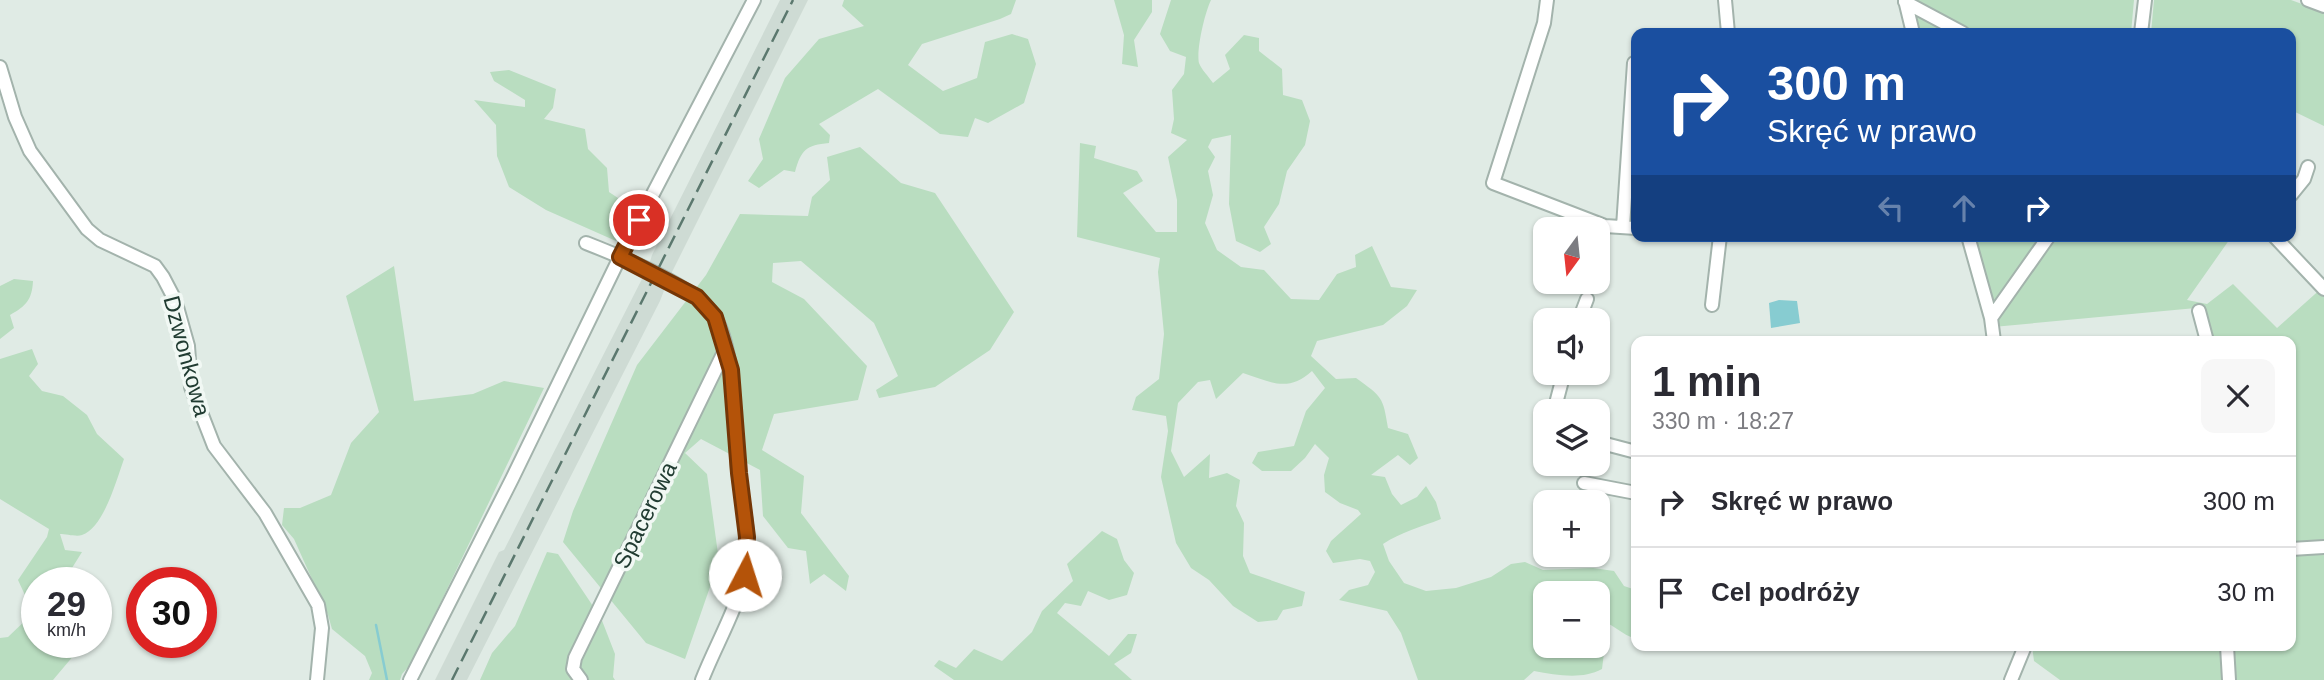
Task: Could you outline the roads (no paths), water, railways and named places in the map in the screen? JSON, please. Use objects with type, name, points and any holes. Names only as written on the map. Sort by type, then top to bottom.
[{"type":"street","points":[[410,680],[620,257],[754,0]]},
{"type":"street","points":[[1547,0],[1544,23],[1493,183],[1605,226],[1630,228],[1631,187]]},
{"type":"street","points":[[1726,0],[1728,28]]},
{"type":"street","points":[[2142,28],[2145,0]]},
{"type":"street","points":[[2308,0],[2324,6]]},
{"type":"street","points":[[1905,1],[1912,28]]},
{"type":"street","points":[[1905,1],[1954,28]]},
{"type":"street","name":"Dzwonkowa","points":[[0,67],[15,117],[30,151],[87,229],[100,240],[155,266],[163,276],[175,300],[188,346],[191,387],[215,446],[265,513],[318,605],[322,628],[317,680]]},
{"type":"street","points":[[2296,189],[2304,179],[2308,167]]},
{"type":"street","points":[[1712,304],[1719,242]]},
{"type":"street","points":[[1970,242],[1991,318],[1993,336]]},
{"type":"street","points":[[1991,318],[2045,242]]},
{"type":"street","points":[[2280,242],[2324,289]]},
{"type":"street","points":[[586,243],[620,257],[697,297],[715,317],[731,370],[747,561],[739,593],[702,680]]},
{"type":"street","points":[[1584,308],[1587,299]]},
{"type":"street","points":[[2199,311],[2206,336]]},
{"type":"street","name":"Spacerowa","points":[[581,680],[573,669],[575,658],[725,350]]},
{"type":"street","points":[[1610,445],[1631,451]]},
{"type":"street","points":[[1584,484],[1631,492]]},
{"type":"street","points":[[2296,549],[2324,547]]},
{"type":"street","points":[[2011,680],[2023,651]]},
{"type":"street","points":[[2227,651],[2230,680]]},
{"type":"water","points":[[1779,300],[1797,301],[1800,323],[1771,328],[1769,303]]},
{"type":"waterway","points":[[376,625],[387,680]]},
{"type":"railway","points":[[452,680],[793,0]]}]
